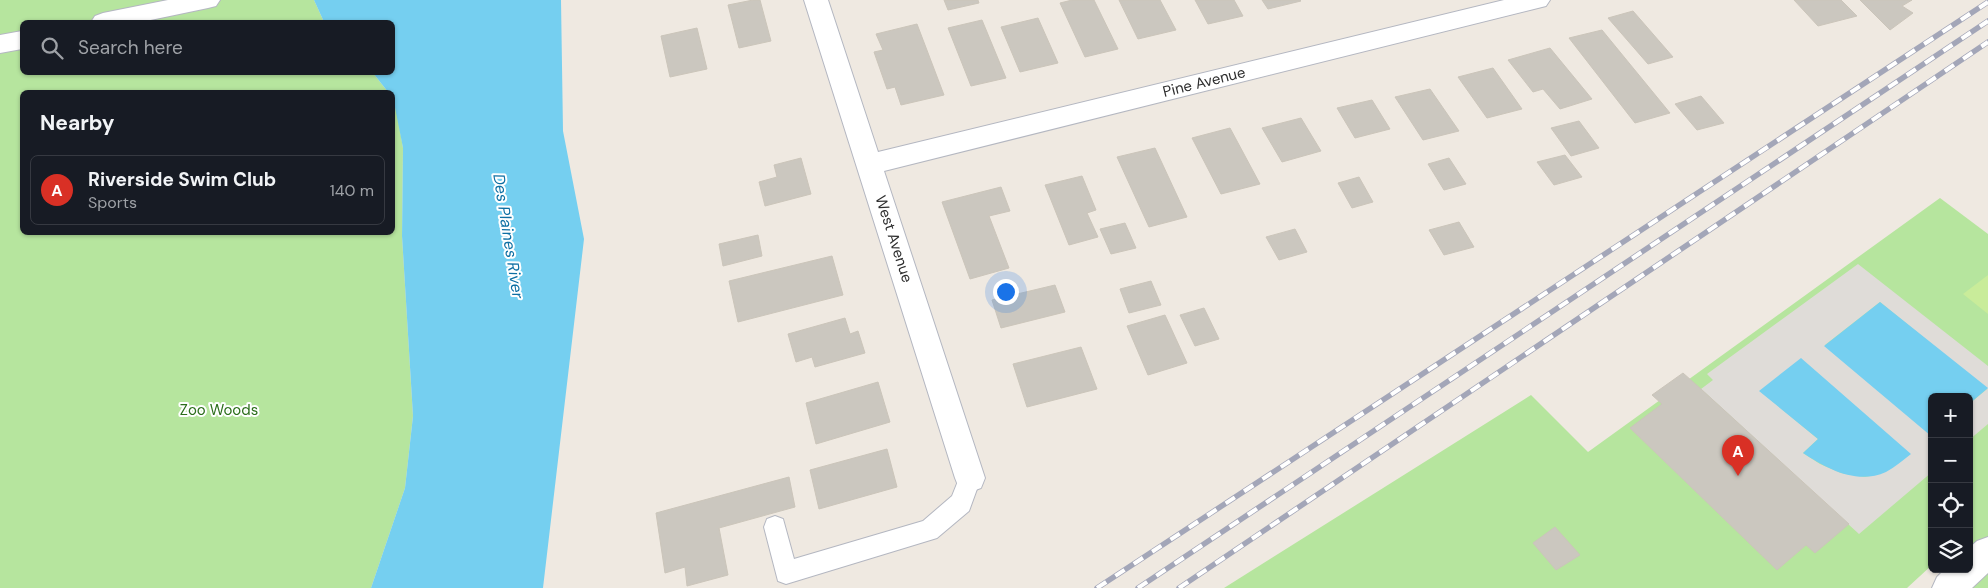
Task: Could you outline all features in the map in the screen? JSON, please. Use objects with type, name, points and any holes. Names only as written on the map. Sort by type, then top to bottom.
[{"type":"street","points":[[113,20],[208,0]]},
{"type":"street","name":"West Avenue","points":[[816,0],[970,478]]},
{"type":"street","name":"Pine Avenue","points":[[870,164],[1538,0]]},
{"type":"street","points":[[0,44],[20,40]]},
{"type":"street","points":[[1973,565],[1988,552]]},
{"type":"street","points":[[1948,588],[1965,573]]},
{"type":"lane","points":[[776,527],[786,573],[930,530],[961,503],[970,478]]},
{"type":"green space","name":"Zoo Woods","points":[[0,0],[314,0],[323,20],[20,20],[20,75],[375,75],[386,90],[20,90],[20,235],[395,235],[395,101],[403,148],[402,236],[413,416],[405,488],[371,588],[0,588]]},
{"type":"green space","points":[[1940,198],[1988,234],[1988,588],[1970,588],[1970,573],[1973,573],[1973,393],[1928,393],[1928,569],[1907,588],[1224,588],[1531,395],[1588,452]]},
{"type":"green space","points":[[1988,275],[1988,314],[1963,294]]},
{"type":"shaded area","points":[[1858,264],[1988,366],[1988,424],[1973,437],[1973,401],[1987,389],[1880,302],[1825,345],[1928,432],[1928,475],[1859,534],[1701,389],[1713,380],[1707,374]],"holes":[[[1760,391],[1879,474],[1865,477],[1841,473],[1820,464],[1803,453],[1818,439]]]},
{"type":"water","name":"Des Plaines River","points":[[314,0],[561,0],[563,131],[584,239],[543,588],[371,588],[405,488],[413,416],[402,236],[403,148],[395,107],[395,90],[386,90],[375,75],[395,75],[395,20],[323,20]]},
{"type":"water","points":[[1880,302],[1988,388],[1973,401],[1973,393],[1928,393],[1928,433],[1824,346]]},
{"type":"water","points":[[1801,358],[1911,454],[1886,472],[1864,477],[1853,476],[1832,469],[1803,453],[1818,439],[1759,391]]},
{"type":"building","points":[[760,0],[771,41],[739,48],[728,5]]},
{"type":"building","points":[[944,0],[978,0],[979,3],[948,10]]},
{"type":"building","points":[[1072,0],[1094,0],[1118,49],[1085,57],[1060,3]]},
{"type":"building","points":[[1119,0],[1160,0],[1176,30],[1138,39]]},
{"type":"building","points":[[1195,0],[1234,0],[1243,16],[1208,24]]},
{"type":"building","points":[[1262,0],[1300,0],[1301,1],[1268,9]]},
{"type":"building","points":[[1794,0],[1841,0],[1857,16],[1818,26]]},
{"type":"building","points":[[1860,0],[1912,0],[1902,6],[1913,13],[1890,30]]},
{"type":"building","points":[[1633,11],[1673,57],[1648,64],[1608,18]]},
{"type":"building","points":[[1038,18],[1058,63],[1020,72],[1001,27]]},
{"type":"building","points":[[982,20],[1006,78],[971,86],[948,28]]},
{"type":"building","points":[[917,24],[944,95],[901,105],[895,87],[887,89],[874,52],[883,50],[876,34]]},
{"type":"building","points":[[697,28],[707,69],[670,77],[661,36]]},
{"type":"building","points":[[1602,30],[1670,113],[1635,123],[1569,38]]},
{"type":"building","points":[[1550,48],[1592,99],[1560,109],[1543,89],[1533,92],[1508,60]]},
{"type":"building","points":[[1493,68],[1522,109],[1487,118],[1458,77]]},
{"type":"building","points":[[1430,89],[1459,131],[1423,140],[1395,97]]},
{"type":"building","points":[[1701,96],[1724,123],[1697,130],[1675,104]]},
{"type":"building","points":[[1372,100],[1390,129],[1355,138],[1337,108]]},
{"type":"building","points":[[1301,118],[1321,151],[1282,162],[1262,128]]},
{"type":"building","points":[[1579,121],[1599,148],[1571,156],[1551,128]]},
{"type":"building","points":[[1230,128],[1260,184],[1221,194],[1192,138]]},
{"type":"building","points":[[1155,148],[1187,217],[1149,227],[1117,157]]},
{"type":"building","points":[[1565,155],[1582,177],[1554,185],[1537,162]]},
{"type":"building","points":[[801,158],[811,194],[765,206],[759,182],[777,177],[774,165]]},
{"type":"building","points":[[1449,158],[1466,184],[1444,190],[1428,164]]},
{"type":"building","points":[[1082,176],[1096,210],[1087,213],[1098,237],[1069,245],[1045,185]]},
{"type":"building","points":[[1359,177],[1373,202],[1352,208],[1338,183]]},
{"type":"building","points":[[1001,187],[1010,211],[989,216],[1009,268],[970,279],[942,202]]},
{"type":"building","points":[[1459,222],[1474,247],[1444,255],[1429,230]]},
{"type":"building","points":[[1125,223],[1136,248],[1111,254],[1100,229]]},
{"type":"building","points":[[1295,229],[1307,252],[1279,260],[1266,237]]},
{"type":"building","points":[[758,235],[762,256],[723,266],[719,244]]},
{"type":"building","points":[[832,256],[843,295],[738,322],[729,281]]},
{"type":"building","points":[[1151,281],[1161,305],[1129,313],[1120,289]]},
{"type":"building","points":[[1055,285],[1065,312],[1001,328],[992,300]]},
{"type":"building","points":[[1204,308],[1219,339],[1195,346],[1180,315]]},
{"type":"building","points":[[1165,315],[1187,363],[1148,375],[1127,326]]},
{"type":"building","points":[[845,318],[850,334],[858,331],[865,353],[815,367],[812,357],[796,362],[788,334]]},
{"type":"building","points":[[1081,347],[1097,389],[1027,407],[1013,364]]},
{"type":"building","points":[[1683,373],[1849,524],[1815,553],[1806,545],[1777,570],[1630,428],[1662,404],[1652,395]]},
{"type":"building","points":[[878,382],[890,422],[816,444],[806,403]]},
{"type":"building","points":[[887,449],[897,487],[819,509],[810,470]]},
{"type":"building","points":[[789,477],[795,507],[719,528],[728,575],[687,586],[685,567],[665,573],[656,513]]},
{"type":"building","points":[[1555,527],[1580,555],[1556,570],[1533,543]]},
{"type":"railway","points":[[1097,588],[1988,2]]},
{"type":"railway","points":[[1138,588],[1988,21]]},
{"type":"railway","points":[[1179,588],[1988,42]]},
{"type":"place","name":"Riverside Swim Club","points":[[1738,476]]}]
